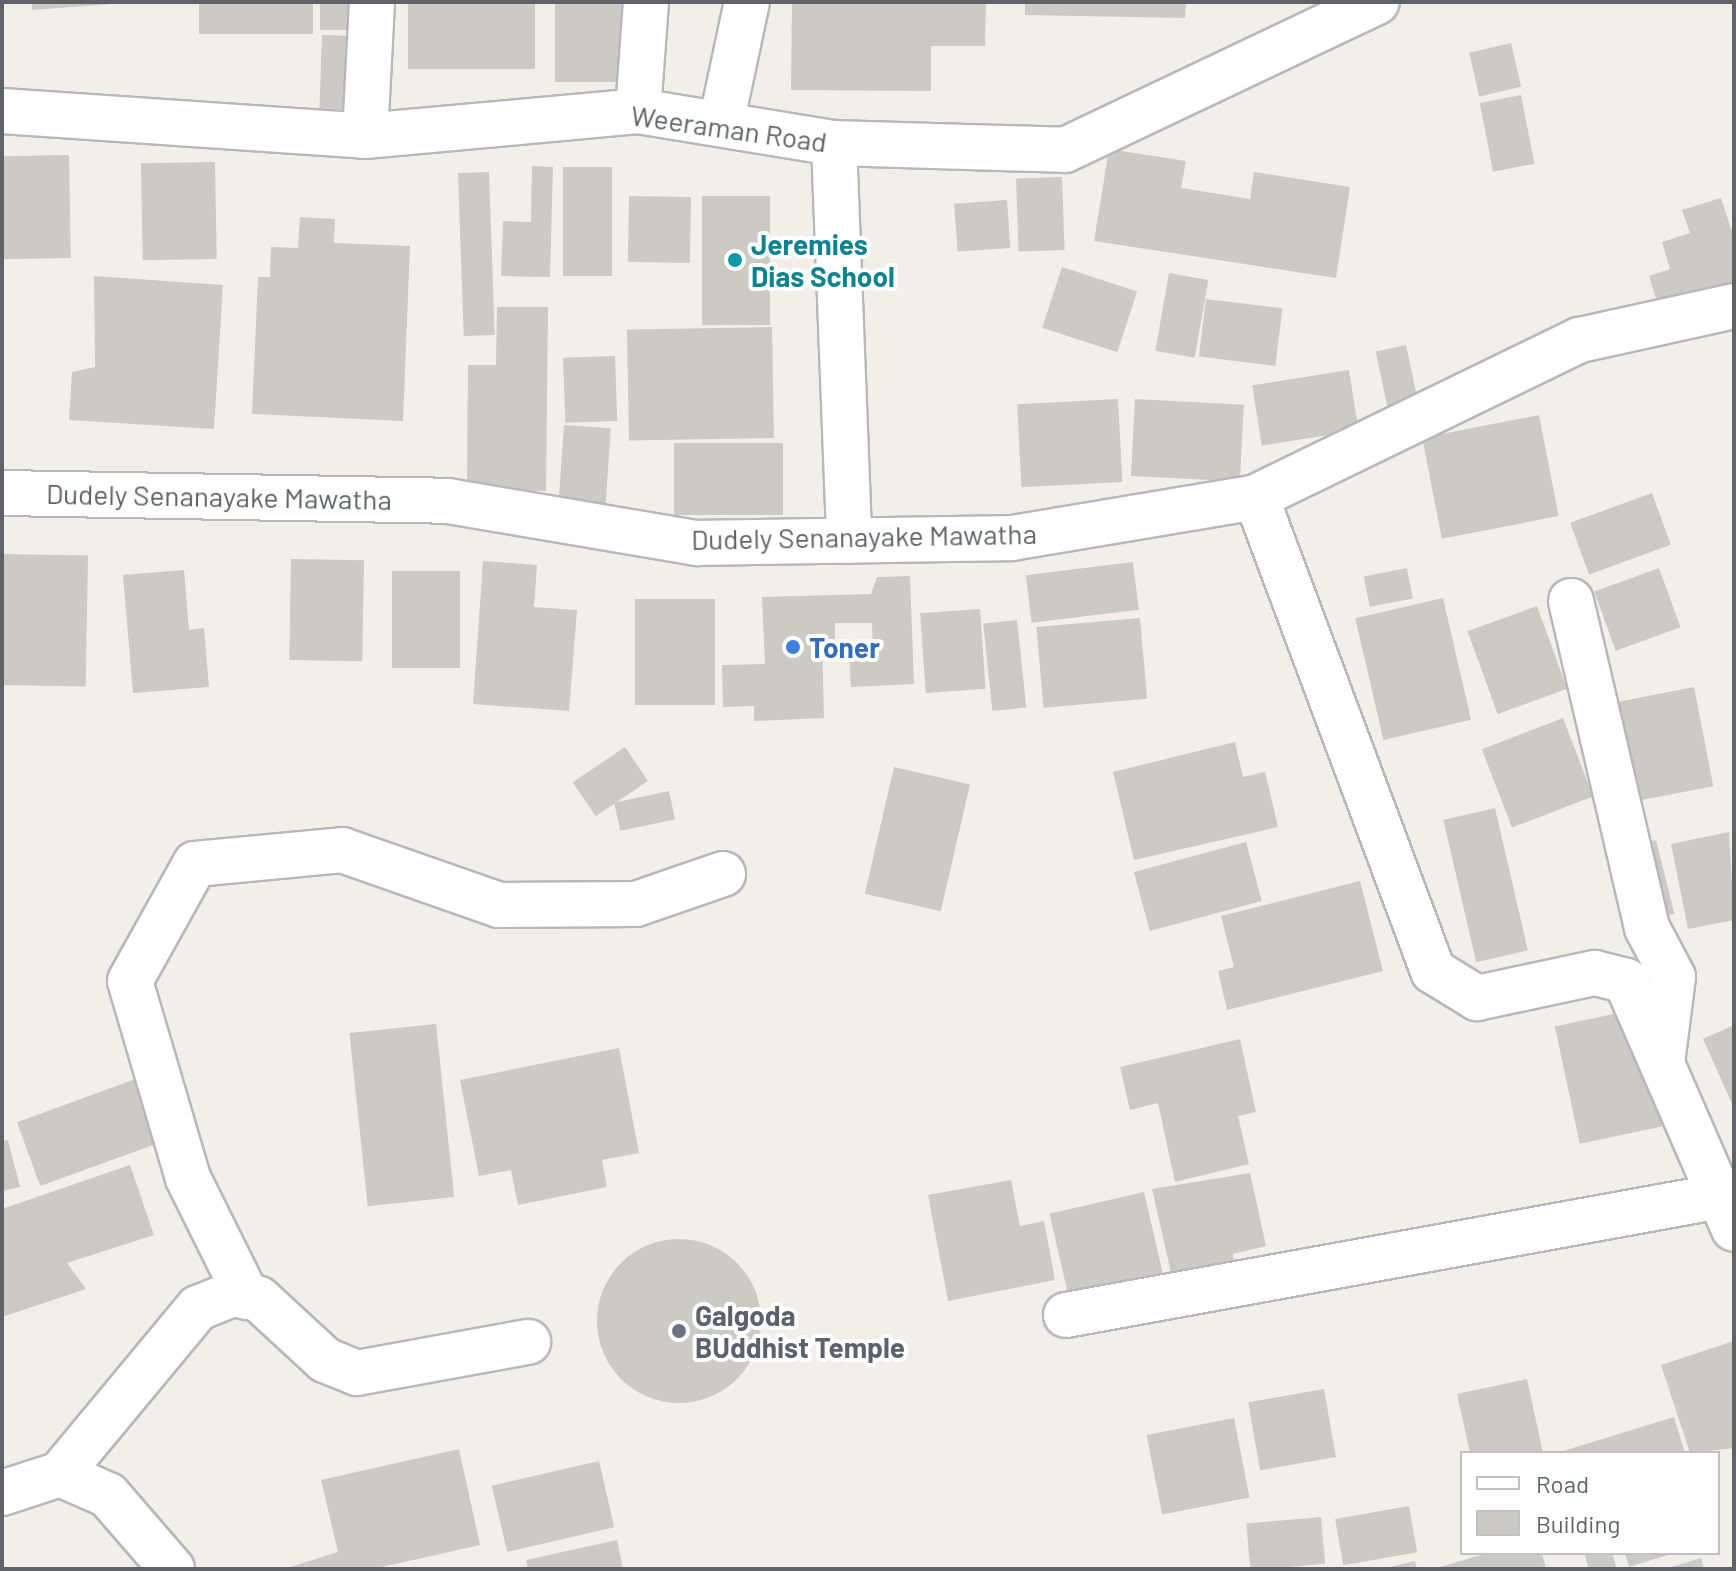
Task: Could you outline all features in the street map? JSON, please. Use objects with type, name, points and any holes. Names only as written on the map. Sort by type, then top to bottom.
[{"type":"street","points":[[365,136],[372,2]]},
{"type":"street","points":[[638,111],[646,2]]},
{"type":"street","points":[[721,124],[747,2]]},
{"type":"street","name":"Weeraman Road","points":[[2,111],[365,136],[638,111],[834,143],[1065,150],[1377,2]]},
{"type":"street","points":[[834,143],[849,541]]},
{"type":"street","name":"Dudely Senanayake Mawatha","points":[[2,493],[448,501],[697,543],[1012,538],[1256,497],[1580,340],[1734,306]]},
{"type":"street","points":[[1066,1315],[1724,1213],[1626,981],[1595,973],[1477,998],[1433,971],[1256,497]]},
{"type":"street","points":[[1571,601],[1647,928],[1673,977],[1662,1067]]},
{"type":"street","points":[[247,1297],[188,1178],[130,981],[195,864],[342,850],[499,905],[636,904],[723,874]]},
{"type":"street","points":[[2,1493],[60,1474],[198,1308],[232,1294],[259,1299],[325,1360],[357,1373],[528,1342]]},
{"type":"street","points":[[60,1474],[108,1495],[172,1569]]},
{"type":"building","points":[[32,2],[112,2],[112,4],[32,10]]},
{"type":"building","points":[[199,2],[313,2],[313,34],[199,34]]},
{"type":"building","points":[[320,2],[365,2],[365,30],[320,30]]},
{"type":"building","points":[[408,2],[535,2],[535,69],[408,69]]},
{"type":"building","points":[[555,2],[626,2],[626,82],[555,82]]},
{"type":"building","points":[[792,2],[986,2],[985,46],[931,46],[931,91],[791,90]]},
{"type":"building","points":[[1025,2],[1186,2],[1185,18],[1025,15]]},
{"type":"building","points":[[322,35],[360,36],[357,110],[319,109]]},
{"type":"building","points":[[1511,43],[1521,87],[1479,97],[1469,53]]},
{"type":"building","points":[[1521,95],[1534,164],[1493,172],[1480,103]]},
{"type":"building","points":[[1109,149],[1186,161],[1181,188],[1250,199],[1254,172],[1350,187],[1336,278],[1094,241]]},
{"type":"building","points":[[69,155],[71,258],[4,259],[2,156]]},
{"type":"building","points":[[215,162],[217,259],[143,260],[141,163]]},
{"type":"building","points":[[532,166],[553,167],[550,277],[501,276],[503,221],[531,222]]},
{"type":"building","points":[[563,167],[612,167],[612,276],[563,276]]},
{"type":"building","points":[[489,172],[495,335],[464,336],[458,173]]},
{"type":"building","points":[[1062,177],[1065,250],[1019,252],[1016,179]]},
{"type":"building","points":[[629,196],[691,197],[690,263],[628,262]]},
{"type":"building","name":"Jeremies Dias School","points":[[702,196],[770,196],[770,325],[702,325]]},
{"type":"building","points":[[1721,198],[1734,238],[1734,288],[1660,311],[1649,276],[1670,269],[1662,242],[1690,233],[1682,210]]},
{"type":"building","points":[[1007,200],[1010,248],[957,252],[954,204]]},
{"type":"building","points":[[300,217],[335,219],[334,243],[410,246],[403,421],[252,414],[258,277],[270,277],[271,247],[298,248]]},
{"type":"building","points":[[1062,267],[1137,291],[1117,352],[1042,328]]},
{"type":"building","points":[[1169,273],[1208,280],[1195,358],[1155,351]]},
{"type":"building","points":[[94,276],[223,285],[214,429],[69,420],[72,372],[95,367]]},
{"type":"building","points":[[1206,299],[1282,308],[1275,366],[1199,357]]},
{"type":"building","points":[[497,307],[548,307],[546,491],[467,490],[468,365],[496,365]]},
{"type":"building","points":[[772,327],[774,438],[629,441],[627,330]]},
{"type":"building","points":[[1406,345],[1418,404],[1388,410],[1376,351]]},
{"type":"building","points":[[615,356],[617,421],[565,423],[563,358]]},
{"type":"building","points":[[1349,370],[1359,430],[1262,446],[1252,385]]},
{"type":"building","points":[[1118,399],[1122,482],[1021,487],[1017,404]]},
{"type":"building","points":[[1135,399],[1244,405],[1240,482],[1131,476]]},
{"type":"building","points":[[1539,415],[1559,516],[1442,539],[1422,438]]},
{"type":"building","points":[[564,425],[611,428],[605,515],[558,512]]},
{"type":"building","points":[[674,443],[783,443],[783,515],[674,515]]},
{"type":"building","points":[[1652,493],[1671,545],[1589,574],[1570,523]]},
{"type":"building","points":[[2,554],[88,556],[86,686],[2,685]]},
{"type":"building","points":[[291,559],[364,560],[362,661],[289,660]]},
{"type":"building","points":[[483,561],[537,565],[534,607],[577,610],[569,711],[473,704]]},
{"type":"building","points":[[1133,562],[1139,610],[1032,623],[1026,575]]},
{"type":"building","points":[[1407,568],[1413,598],[1370,607],[1364,576]]},
{"type":"building","points":[[1659,568],[1681,627],[1616,651],[1594,592]]},
{"type":"building","points":[[184,570],[189,630],[204,628],[209,687],[133,693],[123,575]]},
{"type":"building","points":[[392,571],[460,571],[460,668],[392,668]]},
{"type":"building","name":"Toner","points":[[910,576],[914,684],[851,687],[849,653],[873,653],[872,623],[835,623],[835,642],[822,642],[824,718],[754,721],[754,706],[723,707],[722,665],[765,664],[762,597],[871,594],[877,577]]},
{"type":"building","points":[[1443,598],[1471,720],[1383,740],[1355,618]]},
{"type":"building","points":[[635,599],[715,599],[715,705],[635,705]]},
{"type":"building","points":[[1537,606],[1567,689],[1498,714],[1467,631]]},
{"type":"building","points":[[980,609],[986,689],[926,693],[920,613]]},
{"type":"building","points":[[1140,618],[1147,699],[1043,708],[1036,627]]},
{"type":"building","points":[[1017,620],[1026,708],[992,711],[983,624]]},
{"type":"building","points":[[1694,687],[1713,786],[1633,802],[1614,703]]},
{"type":"building","points":[[1563,718],[1593,796],[1512,828],[1482,749]]},
{"type":"building","points":[[1235,742],[1243,777],[1265,772],[1278,827],[1134,860],[1113,772]]},
{"type":"building","points":[[625,747],[648,781],[596,816],[573,782]]},
{"type":"building","points":[[894,767],[970,785],[941,911],[865,894]]},
{"type":"building","points":[[669,791],[675,819],[620,831],[614,803]]},
{"type":"building","points":[[1495,808],[1528,950],[1476,962],[1443,820]]},
{"type":"building","points":[[1729,832],[1734,920],[1688,929],[1671,844]]},
{"type":"building","points":[[1656,840],[1674,914],[1649,920],[1631,846]]},
{"type":"building","points":[[1246,842],[1262,901],[1150,931],[1134,872]]},
{"type":"building","points":[[1360,881],[1383,971],[1227,1010],[1218,971],[1234,967],[1221,916]]},
{"type":"building","points":[[1637,1009],[1662,1126],[1580,1144],[1555,1026]]},
{"type":"building","points":[[436,1024],[454,1197],[368,1206],[349,1033]]},
{"type":"building","points":[[1734,1025],[1734,1108],[1703,1039]]},
{"type":"building","points":[[1240,1039],[1256,1112],[1238,1116],[1249,1164],[1175,1182],[1158,1103],[1130,1110],[1120,1067]]},
{"type":"building","points":[[619,1048],[639,1153],[602,1160],[607,1187],[518,1205],[511,1170],[479,1176],[460,1080]]},
{"type":"building","points":[[141,1077],[164,1141],[40,1186],[17,1122]]},
{"type":"building","points":[[8,1140],[20,1187],[2,1191],[2,1141]]},
{"type":"building","points":[[130,1165],[154,1235],[67,1263],[86,1289],[2,1317],[2,1209]]},
{"type":"building","points":[[1250,1173],[1266,1246],[1233,1254],[1234,1263],[1172,1277],[1152,1189]]},
{"type":"building","points":[[1011,1180],[1020,1226],[1044,1221],[1055,1280],[948,1301],[928,1195]]},
{"type":"building","points":[[1144,1192],[1164,1277],[1069,1299],[1049,1214]]},
{"type":"building","name":"Galgoda BUddhist Temple","points":[[679,1239],[710,1246],[737,1263],[754,1290],[761,1321],[754,1352],[737,1379],[710,1396],[679,1403],[648,1396],[621,1379],[604,1352],[597,1321],[604,1290],[621,1263],[648,1246]]},
{"type":"building","points":[[1734,1341],[1734,1448],[1689,1451],[1661,1365]]},
{"type":"building","points":[[1527,1379],[1543,1451],[1470,1451],[1457,1394]]},
{"type":"building","points":[[1324,1389],[1336,1457],[1260,1470],[1248,1402]]},
{"type":"building","points":[[1674,1417],[1684,1451],[1563,1451]]},
{"type":"building","points":[[1234,1418],[1249,1498],[1162,1514],[1147,1435]]},
{"type":"building","points":[[459,1449],[480,1545],[373,1569],[284,1569],[338,1552],[321,1480]]},
{"type":"building","points":[[599,1461],[614,1527],[507,1552],[492,1486]]},
{"type":"building","points":[[1409,1506],[1417,1552],[1343,1565],[1335,1519]]},
{"type":"building","points":[[1321,1517],[1325,1564],[1250,1569],[1246,1524]]},
{"type":"building","points":[[617,1540],[623,1569],[528,1569],[526,1560]]},
{"type":"building","points":[[1481,1555],[1542,1555],[1546,1569],[1433,1569]]},
{"type":"building","points":[[1585,1555],[1613,1555],[1617,1569],[1589,1569]]},
{"type":"building","points":[[1626,1555],[1668,1555],[1629,1567]]},
{"type":"building","points":[[1701,1558],[1704,1569],[1668,1569],[1668,1568]]},
{"type":"building","points":[[1415,1561],[1417,1569],[1385,1569],[1385,1568]]},
{"type":"place","name":"Jeremies Dias School","points":[[735,260]]},
{"type":"place","name":"Toner","points":[[793,647]]},
{"type":"place","name":"Galgoda BUddhist Temple","points":[[679,1331]]}]
